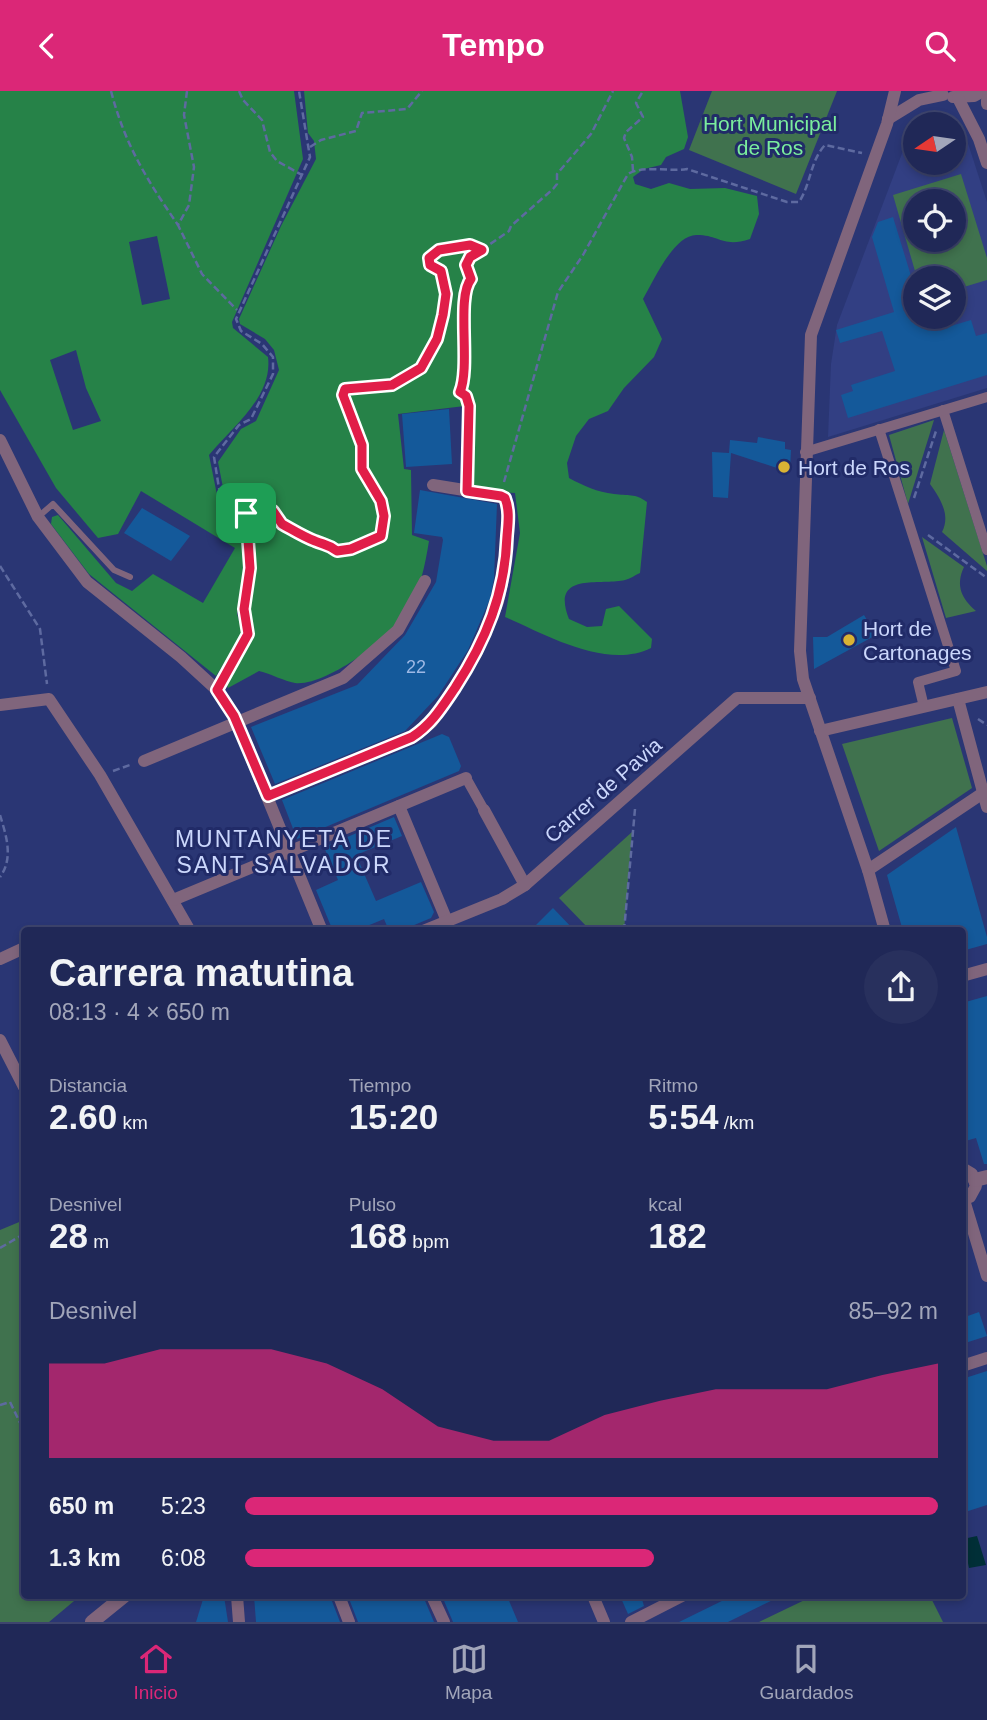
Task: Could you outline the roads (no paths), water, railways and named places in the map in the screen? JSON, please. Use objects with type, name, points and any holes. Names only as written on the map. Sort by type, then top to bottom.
[{"type":"street","points":[[884,927],[868,870],[803,679],[800,651],[811,335],[888,119],[895,91]]},
{"type":"street","points":[[888,119],[919,100],[939,93],[958,98],[983,91]]},
{"type":"street","points":[[958,98],[979,139],[987,163]]},
{"type":"street","points":[[805,452],[987,397]]},
{"type":"street","points":[[943,410],[987,550]]},
{"type":"street","points":[[879,429],[956,671],[918,682],[924,707]]},
{"type":"street","points":[[0,440],[38,517],[87,582],[181,657],[217,690],[236,723],[268,796],[320,927]]},
{"type":"street","points":[[268,796],[412,737],[432,722],[476,655],[498,602],[505,569],[508,512],[505,498],[433,485]]},
{"type":"street","points":[[144,761],[343,678],[398,630],[425,581]]},
{"type":"street","points":[[820,731],[987,692]]},
{"type":"street","name":"Carrer de Pavia","points":[[433,927],[502,899],[525,885],[737,698],[810,698]]},
{"type":"street","points":[[0,705],[49,699],[100,775],[188,927]]},
{"type":"street","points":[[958,699],[987,807]]},
{"type":"street","points":[[173,900],[466,778],[525,885]]},
{"type":"street","points":[[868,870],[983,793]]},
{"type":"street","points":[[399,806],[447,921]]},
{"type":"street","points":[[0,959],[21,949]]},
{"type":"street","points":[[966,975],[987,969]]},
{"type":"street","points":[[0,1040],[21,1081]]},
{"type":"street","points":[[966,1198],[974,1192],[981,1179]]},
{"type":"street","points":[[966,1210],[987,1276]]},
{"type":"street","points":[[966,1365],[987,1358]]},
{"type":"street","points":[[92,1622],[120,1599]]},
{"type":"street","points":[[237,1599],[239,1622]]},
{"type":"street","points":[[340,1599],[349,1622]]},
{"type":"street","points":[[433,1599],[444,1622]]},
{"type":"street","points":[[594,1599],[604,1622]]},
{"type":"street","points":[[631,1622],[676,1599]]},
{"type":"lane","points":[[38,517],[53,504],[114,570],[130,577]]},
{"type":"place","name":"Hort de Ros","points":[[784,467]]},
{"type":"place","name":"Hort de Cartonages","points":[[849,640]]},
{"type":"district","name":"MUNTANYETA DE SANT SALVADOR","points":[[284,852]]},
{"type":"park label","name":"Hort Municipal de Ros","points":[[770,135]]}]
